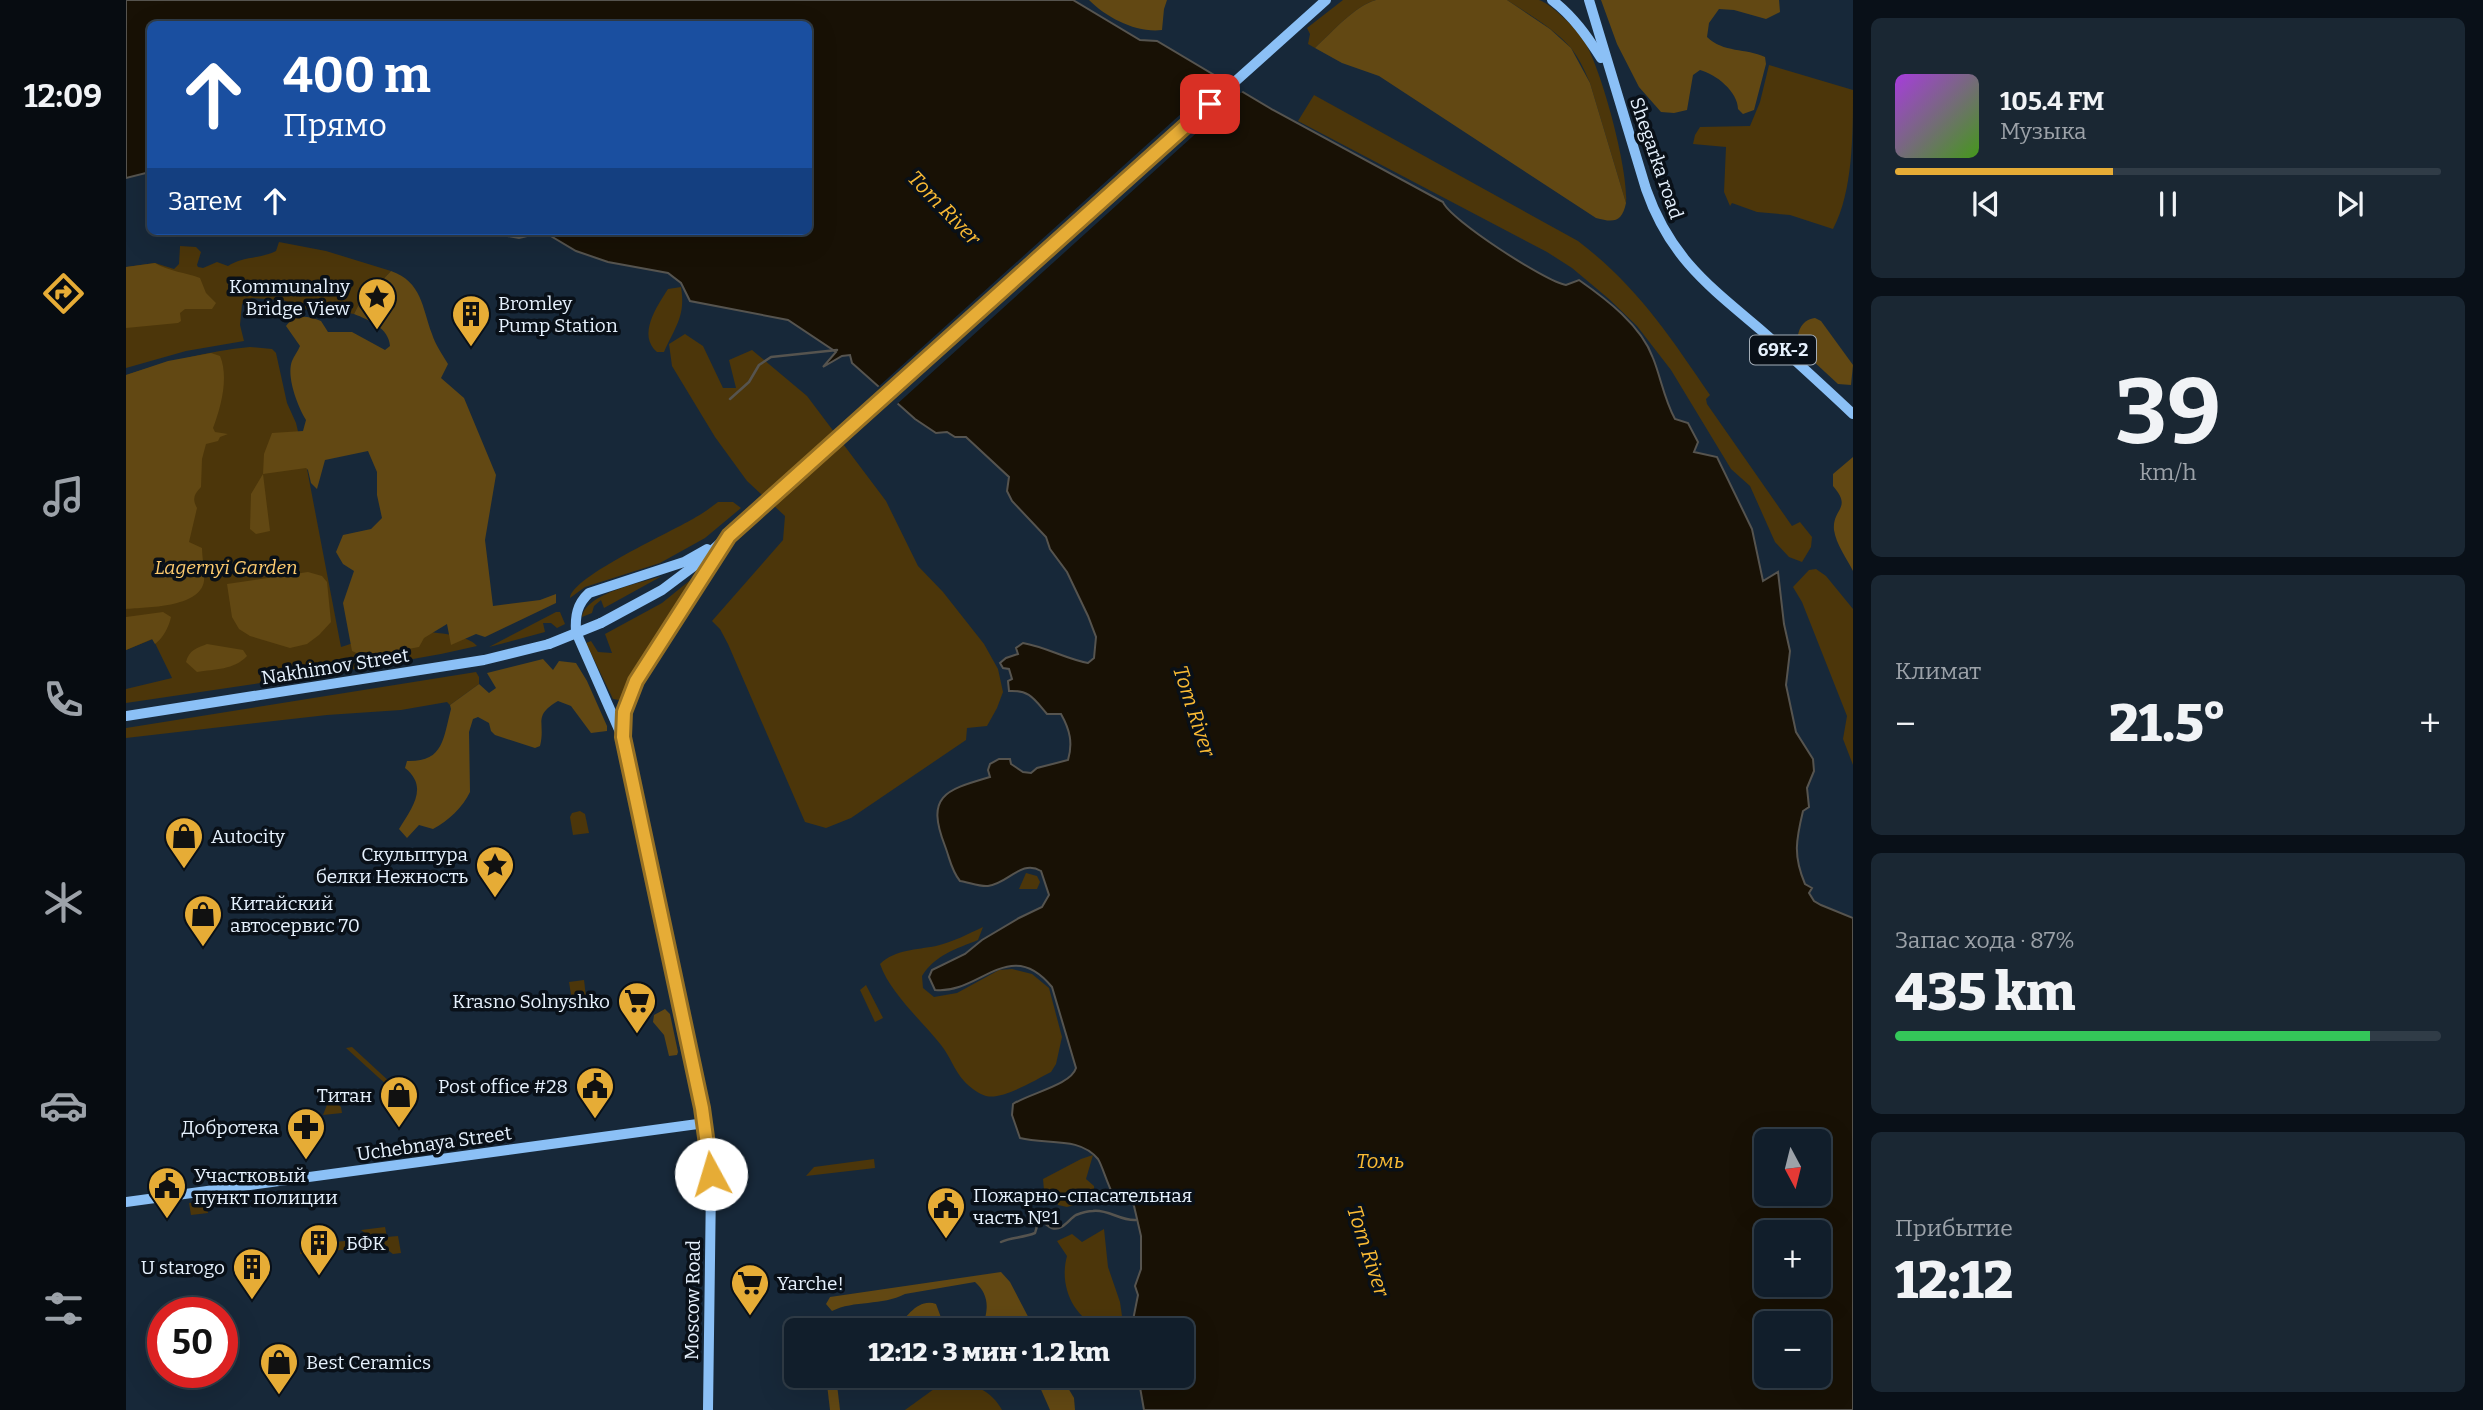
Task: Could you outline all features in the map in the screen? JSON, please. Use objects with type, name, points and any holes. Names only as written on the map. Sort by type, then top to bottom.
[{"type":"main road","points":[[623,737],[576,632],[575,622],[581,601],[589,593],[684,562],[729,536],[1326,0]]},
{"type":"main road","points":[[1552,0],[1565,10],[1608,66]]},
{"type":"main road","name":"Shegarka road","points":[[1589,0],[1652,207],[1663,230],[1678,252],[1710,288],[1768,336],[1853,414]]},
{"type":"main road","points":[[623,737],[624,712],[636,681],[729,536]]},
{"type":"main road","name":"Nakhimov Street","points":[[126,716],[484,660],[548,644],[601,623],[662,590],[729,536]]},
{"type":"main road","name":"Moscow Road","points":[[623,737],[705,1123],[711,1185],[708,1410]]},
{"type":"main road","name":"Uchebnaya Street","points":[[126,1202],[705,1123]]},
{"type":"green space","points":[[1343,0],[1376,0],[1352,13],[1315,48],[1308,44],[1310,34],[1307,28]]},
{"type":"green space","points":[[1507,0],[1544,2],[1563,17],[1583,39],[1598,72],[1612,119],[1623,168],[1626,203],[1590,83],[1579,60],[1557,34]]},
{"type":"green space","points":[[1769,65],[1853,90],[1848,180],[1845,198],[1833,229],[1790,215],[1757,212],[1732,203],[1730,206],[1724,192],[1726,147],[1693,144],[1700,127],[1750,126],[1760,102]]},
{"type":"green space","points":[[1314,95],[1578,241],[1618,276],[1651,312],[1710,395],[1706,399],[1707,404],[1792,526],[1800,522],[1812,537],[1811,547],[1802,562],[1789,557],[1775,542],[1750,486],[1731,469],[1671,370],[1637,326],[1609,299],[1572,268],[1547,252],[1298,121]]},
{"type":"green space","points":[[279,242],[326,251],[391,271],[358,306],[354,314],[337,311],[320,315],[283,300],[252,298],[242,304],[240,325],[244,341],[186,351],[126,368],[126,267],[155,263],[174,269],[179,264],[180,246],[196,247],[201,252],[198,267],[203,268],[217,262],[228,266],[276,251]]},
{"type":"green space","points":[[681,287],[682,306],[678,321],[664,352],[657,352],[649,337],[651,320],[668,289]]},
{"type":"green space","points":[[685,334],[703,346],[723,388],[736,388],[729,360],[752,350],[807,396],[886,501],[918,566],[943,592],[984,644],[998,669],[1003,692],[987,726],[967,728],[966,740],[851,818],[826,828],[805,822],[728,644],[712,621],[783,540],[785,516],[747,481],[715,437],[672,366],[669,344]]},
{"type":"green space","name":"Lagernyi Garden","points":[[250,347],[272,349],[276,353],[287,403],[296,423],[307,469],[341,647],[382,633],[408,631],[449,634],[471,641],[477,646],[362,668],[126,703],[126,689],[172,678],[153,639],[126,650],[126,375],[187,358]]},
{"type":"green space","points":[[718,502],[733,502],[741,508],[705,538],[660,563],[585,587],[570,598],[587,578],[605,566]]},
{"type":"green space","points":[[1816,569],[1826,576],[1853,609],[1853,765],[1843,739],[1847,716],[1802,602],[1793,587],[1809,570]]},
{"type":"green space","points":[[699,573],[623,696],[619,700],[613,699],[586,643],[591,641],[598,652],[612,653],[605,634],[662,603]]},
{"type":"green space","points":[[662,576],[604,608],[601,600],[594,606],[592,613],[582,617],[593,601],[604,595]]},
{"type":"green space","points":[[560,612],[565,624],[557,628],[551,623],[543,623],[545,632],[489,647]]},
{"type":"green space","points":[[476,672],[479,684],[450,705],[447,702],[401,710],[327,715],[126,738],[126,728]]},
{"type":"green space","points":[[580,811],[585,814],[589,833],[573,835],[570,817],[572,813]]},
{"type":"green space","points":[[1026,873],[1037,876],[1040,882],[1037,889],[1019,889]]},
{"type":"green space","points":[[983,927],[978,940],[947,953],[927,969],[922,976],[923,988],[934,997],[957,993],[999,970],[1012,969],[1032,974],[1049,988],[1062,1037],[1056,1064],[1051,1072],[1019,1089],[993,1096],[980,1094],[964,1081],[941,1045],[891,986],[880,964],[899,953],[942,944]]},
{"type":"green space","points":[[584,980],[587,1005],[573,1007],[569,982]]},
{"type":"green space","points":[[866,985],[883,1018],[875,1022],[860,990]]},
{"type":"green space","points":[[352,1047],[405,1096],[402,1103],[388,1086],[346,1048]]},
{"type":"green space","points":[[330,1097],[341,1107],[342,1113],[323,1115]]},
{"type":"green space","points":[[1093,1155],[1086,1179],[1094,1186],[1095,1199],[1067,1207],[1058,1205],[1054,1193],[1044,1190],[1043,1179]]},
{"type":"green space","points":[[874,1159],[875,1168],[806,1176],[814,1167]]},
{"type":"green space","points":[[221,1199],[207,1203],[208,1213],[191,1215],[189,1203]]},
{"type":"green space","points":[[385,1227],[387,1237],[398,1236],[401,1253],[393,1254],[361,1230]]},
{"type":"green space","points":[[1104,1229],[1108,1267],[1120,1302],[1122,1318],[1084,1318],[1070,1299],[1065,1278],[1067,1256],[1057,1241],[1072,1234],[1082,1242]]},
{"type":"green space","points":[[355,1240],[362,1248],[300,1254],[303,1245]]},
{"type":"green space","points":[[977,1388],[993,1398],[1002,1410],[905,1410],[934,1389]]},
{"type":"shaded area","points":[[1089,0],[1167,0],[1162,30],[1142,29],[1122,23]]},
{"type":"shaded area","points":[[1376,0],[1507,0],[1550,29],[1571,48],[1590,83],[1626,203],[1622,214],[1616,220],[1596,218],[1379,76],[1342,63],[1315,48],[1352,13]]},
{"type":"shaded area","points":[[1601,0],[1779,0],[1780,12],[1766,19],[1734,10],[1719,9],[1709,23],[1707,37],[1713,42],[1765,57],[1766,64],[1754,110],[1743,114],[1730,90],[1713,75],[1700,70],[1693,75],[1687,110],[1661,112],[1639,87],[1617,44]]},
{"type":"shaded area","points":[[155,263],[200,278],[206,293],[216,303],[212,309],[185,309],[180,313],[181,321],[178,323],[126,328],[126,267]]},
{"type":"shaded area","points":[[391,271],[409,282],[419,296],[433,338],[448,364],[441,378],[464,398],[496,475],[485,540],[493,606],[540,600],[556,594],[556,603],[485,637],[476,634],[451,645],[447,624],[424,638],[419,647],[366,657],[352,651],[343,603],[354,571],[343,564],[336,552],[343,535],[371,529],[382,518],[377,495],[377,472],[368,451],[325,460],[317,489],[311,483],[306,468],[263,474],[264,454],[272,433],[303,431],[306,420],[296,400],[291,375],[292,361],[300,346],[286,326],[298,317],[311,318],[321,321],[328,332],[352,332],[385,350],[390,346],[386,334],[372,322],[354,314],[358,306]]},
{"type":"shaded area","points":[[1815,318],[1821,321],[1853,365],[1851,385],[1838,384],[1798,347],[1800,328]]},
{"type":"shaded area","points":[[211,353],[220,356],[224,373],[221,402],[213,428],[215,432],[228,434],[220,437],[218,441],[206,444],[202,459],[201,487],[194,497],[197,508],[189,542],[202,548],[204,581],[200,590],[183,601],[126,609],[126,375],[168,361]]},
{"type":"shaded area","points":[[1853,457],[1853,571],[1835,535],[1834,523],[1842,504],[1833,486],[1833,474]]},
{"type":"shaded area","points":[[263,474],[270,531],[256,534],[250,529],[251,494]]},
{"type":"shaded area","points":[[308,572],[322,576],[327,582],[331,622],[319,635],[307,644],[290,648],[250,636],[239,629],[232,617],[227,584]]},
{"type":"shaded area","points":[[163,612],[171,617],[158,642],[155,644],[152,639],[126,650],[126,617]]},
{"type":"shaded area","points":[[207,644],[243,650],[247,656],[230,666],[197,672],[186,662],[187,658],[194,650]]},
{"type":"shaded area","points":[[543,659],[553,670],[559,661],[576,663],[587,681],[607,731],[591,733],[571,706],[558,701],[542,716],[540,746],[535,748],[495,735],[489,723],[478,717],[473,719],[469,732],[470,792],[467,798],[439,826],[433,829],[419,825],[407,838],[399,829],[413,805],[417,790],[412,775],[405,768],[407,761],[428,758],[440,747],[450,705],[479,684],[489,693],[496,688],[487,673]]},
{"type":"shaded area","points":[[665,1009],[670,1014],[677,1055],[669,1056],[664,1035],[653,1022],[654,1015]]},
{"type":"shaded area","points":[[1001,1272],[1010,1282],[1029,1318],[985,1318],[986,1298],[975,1282],[849,1305],[832,1311],[826,1304],[830,1297]]},
{"type":"shaded area","points":[[936,1304],[941,1318],[906,1318],[918,1306]]},
{"type":"shaded area","points":[[827,1388],[837,1388],[840,1410],[830,1410]]},
{"type":"shaded area","points":[[1040,1388],[1068,1388],[1074,1398],[1075,1410],[1050,1410]]},
{"type":"water","name":"Томь","points":[[126,0],[1073,0],[1140,40],[1157,41],[1273,110],[1443,202],[1479,235],[1539,273],[1566,285],[1579,280],[1611,304],[1631,324],[1647,346],[1675,419],[1688,423],[1698,442],[1694,452],[1717,457],[1752,529],[1763,581],[1778,572],[1790,651],[1786,685],[1796,732],[1813,759],[1814,771],[1807,788],[1809,807],[1803,811],[1799,831],[1799,865],[1805,884],[1812,888],[1809,893],[1814,901],[1853,918],[1853,1410],[1144,1410],[1140,1388],[1194,1388],[1194,1318],[1133,1318],[1138,1295],[1135,1286],[1141,1269],[1141,1236],[1134,1206],[1127,1196],[1113,1194],[1100,1162],[1090,1152],[1072,1144],[1020,1138],[1012,1115],[1013,1104],[1058,1084],[1073,1074],[1076,1068],[1052,987],[1037,972],[1022,966],[1008,966],[951,989],[935,990],[929,977],[932,970],[965,954],[982,940],[1042,907],[1049,895],[1041,871],[1034,868],[1021,870],[988,886],[960,881],[951,864],[937,816],[944,797],[962,786],[990,777],[990,764],[999,759],[1010,759],[1011,764],[1023,772],[1031,773],[1037,768],[1068,760],[1070,737],[1061,714],[1047,714],[1027,694],[1009,691],[1008,681],[1012,679],[1009,669],[1003,668],[1000,663],[1018,654],[1016,648],[1023,643],[1088,663],[1094,658],[1096,637],[1067,572],[1050,549],[1046,537],[1012,501],[1007,491],[1009,477],[966,437],[955,437],[947,432],[936,433],[915,419],[852,363],[850,355],[842,356],[823,367],[836,352],[788,320],[690,301],[681,283],[668,273],[608,262],[576,251],[549,235],[812,235],[812,21],[147,21],[147,173],[126,178]]},
{"type":"water","name":"Томь","points":[[502,235],[532,235],[519,238]]},
{"type":"pier","points":[[1223,76],[1245,89],[896,405],[877,388]]},
{"type":"waterway","points":[[730,399],[749,382],[759,365],[771,357],[837,350]]},
{"type":"waterway","points":[[1001,1242],[1035,1233],[1038,1223],[1043,1222],[1052,1228],[1059,1228],[1076,1215],[1089,1211],[1136,1220]]},
{"type":"place","name":"Kommunalny Bridge View","points":[[377,331]]},
{"type":"place","name":"Bromley Pump Station","points":[[471,348]]},
{"type":"place","name":"Autocity","points":[[184,870]]},
{"type":"place","name":"Скульптура белки Нежность","points":[[495,899]]},
{"type":"place","name":"Китайский автосервис 70","points":[[203,948]]},
{"type":"place","name":"Krasno Solnyshko","points":[[637,1035]]},
{"type":"place","name":"Post office #28","points":[[595,1120]]},
{"type":"place","name":"Титан","points":[[399,1129]]},
{"type":"place","name":"Добротека","points":[[306,1161]]},
{"type":"place","name":"Участковый пункт полиции","points":[[167,1220]]},
{"type":"place","name":"Пожарно-спасательная часть №1","points":[[946,1240]]},
{"type":"place","name":"БФК","points":[[319,1277]]},
{"type":"place","name":"U starogo","points":[[252,1301]]},
{"type":"place","name":"Yarche!","points":[[750,1317]]},
{"type":"place","name":"Best Ceramics","points":[[279,1396]]},
{"type":"route","points":[[711,1174],[702,1108],[623,737],[628,696],[729,536],[1210,104]]},
{"type":"water label","name":"Tom River","points":[[944,208]]},
{"type":"water label","name":"Tom River","points":[[1194,711]]},
{"type":"water label","name":"Tom River","points":[[1368,1251]]}]
